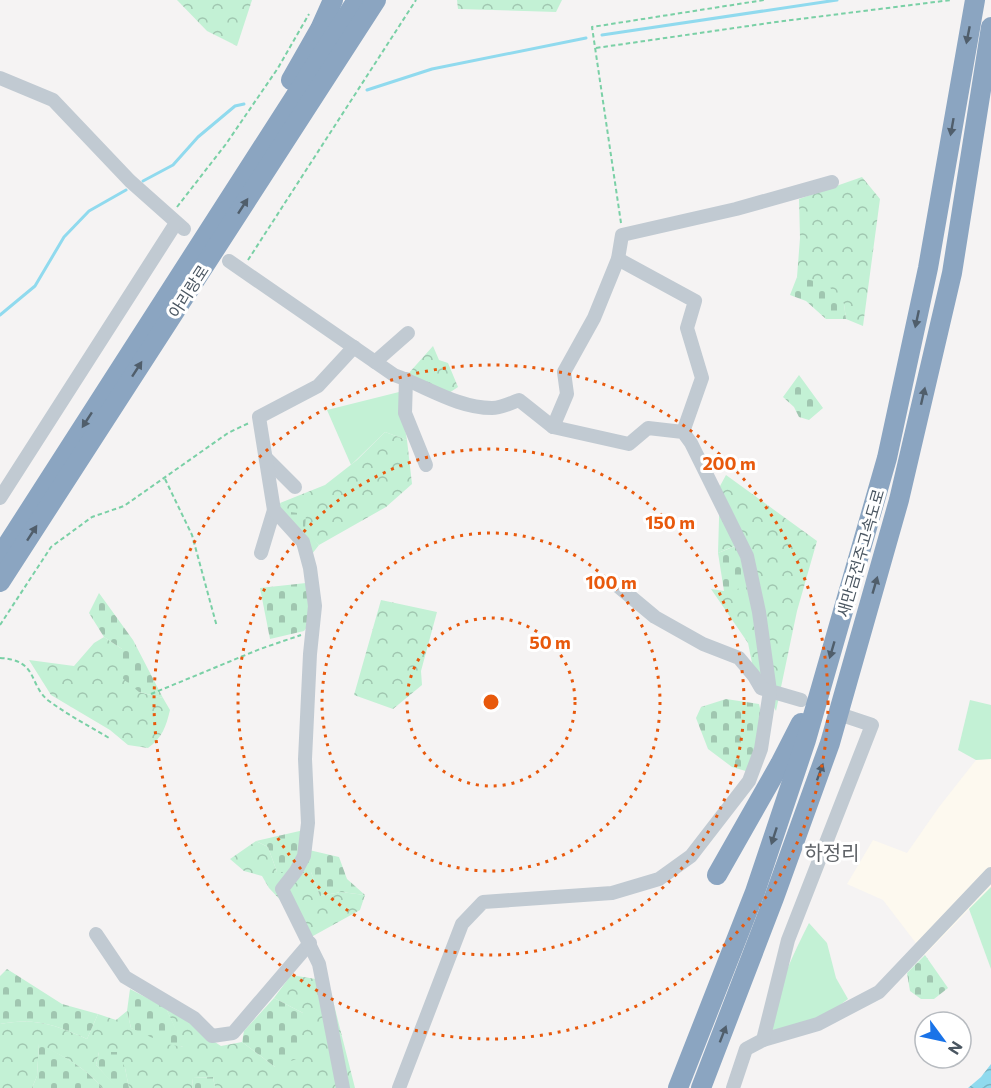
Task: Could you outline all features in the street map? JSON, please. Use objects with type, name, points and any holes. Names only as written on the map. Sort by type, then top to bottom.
[{"type":"highway","points":[[266,141],[266,126],[320,29],[333,0]]},
{"type":"highway","name":"아리랑로","points":[[0,555],[357,0]]},
{"type":"highway","name":"아리랑로","points":[[0,582],[376,0]]},
{"type":"highway","points":[[354,35],[370,28],[392,0]]},
{"type":"highway","name":"새만금전주고속도로","points":[[678,1088],[755,892],[806,740],[887,458],[928,268],[975,0]]},
{"type":"highway","name":"새만금전주고속도로","points":[[702,1088],[830,743],[899,500],[952,273],[991,27]]},
{"type":"highway","points":[[717,875],[780,764],[825,675]]},
{"type":"street","points":[[0,78],[53,100],[130,181],[177,223],[0,498]]},
{"type":"street","points":[[553,427],[567,394],[564,372],[594,318],[618,259],[622,235],[736,209],[832,182]]},
{"type":"street","points":[[618,259],[695,301],[687,328],[702,378],[683,432]]},
{"type":"street","points":[[229,261],[394,375],[466,406],[494,408],[519,400],[553,427],[629,444],[648,428],[683,432],[691,443],[747,556],[759,612],[770,691],[761,749],[749,781],[724,816],[691,856],[659,879],[612,893],[483,903],[462,924],[399,1088]]},
{"type":"street","points":[[375,362],[408,333]]},
{"type":"street","points":[[261,553],[274,510],[259,417],[318,386],[354,347]]},
{"type":"street","points":[[406,379],[405,413],[426,465]]},
{"type":"street","points":[[266,458],[295,487]]},
{"type":"street","points":[[274,510],[303,542],[310,568],[315,606],[305,759],[308,823],[304,856],[282,889],[319,964],[343,1088]]},
{"type":"street","points":[[613,582],[655,617],[703,644],[739,658],[761,688],[801,700]]},
{"type":"street","points":[[763,1040],[788,940],[872,725],[848,717]]},
{"type":"street","points":[[733,1088],[746,1049],[763,1040],[818,1024],[879,992],[991,874]]},
{"type":"street","points":[[96,934],[125,977],[194,1018],[212,1036],[233,1033],[310,943]]},
{"type":"path","points":[[242,270],[416,0]]},
{"type":"path","points":[[622,235],[592,27],[764,0]]},
{"type":"path","points":[[596,48],[951,0]]},
{"type":"path","points":[[177,223],[226,144],[278,68],[311,10]]},
{"type":"path","points":[[0,625],[51,547],[92,517],[124,506],[228,433],[259,417]]},
{"type":"path","points":[[165,479],[192,535],[217,627]]},
{"type":"path","points":[[151,694],[260,649],[312,632]]},
{"type":"path","points":[[0,658],[11,658],[27,667],[46,699],[108,738]]},
{"type":"shaded area","points":[[991,759],[991,887],[925,955],[883,900],[847,884],[873,840],[907,853],[976,760]]},
{"type":"green space","points":[[177,0],[252,0],[237,46],[207,31]]},
{"type":"green space","points":[[457,0],[562,0],[556,12],[458,9]]},
{"type":"green space","points":[[862,177],[880,199],[863,326],[846,319],[844,304],[797,277],[800,238],[799,199]]},
{"type":"green space","points":[[797,277],[827,284],[844,304],[846,319],[826,319],[806,301],[790,295]]},
{"type":"green space","points":[[433,346],[439,360],[448,363],[458,387],[449,393],[408,374]]},
{"type":"green space","points":[[799,375],[823,408],[809,420],[799,417],[794,407],[783,397]]},
{"type":"green space","points":[[399,392],[407,440],[385,432],[351,465],[327,410]]},
{"type":"green space","points":[[385,432],[407,440],[412,484],[386,507],[319,545],[280,503],[325,485],[357,460]]},
{"type":"green space","points":[[726,475],[817,541],[797,611],[776,711],[753,668],[748,643],[711,589],[724,591],[737,545],[718,553],[720,486]]},
{"type":"green space","points":[[280,503],[290,512],[306,514],[305,528],[319,545],[312,554],[279,509]]},
{"type":"green space","points":[[738,545],[749,587],[724,591],[718,553]]},
{"type":"green space","points":[[306,583],[310,623],[304,631],[270,639],[260,588]]},
{"type":"green space","points":[[99,593],[133,640],[163,698],[139,692],[121,677],[122,649],[104,637],[89,613]]},
{"type":"green space","points":[[381,600],[437,612],[421,671],[422,685],[393,709],[354,695]]},
{"type":"green space","points":[[104,637],[122,649],[139,692],[163,698],[170,710],[163,732],[148,748],[128,745],[110,730],[51,695],[29,660],[74,666],[94,643]]},
{"type":"green space","points":[[726,699],[759,704],[760,730],[749,772],[732,767],[708,749],[696,718],[701,707]]},
{"type":"green space","points":[[970,700],[991,705],[991,759],[976,760],[958,750]]},
{"type":"green space","points":[[304,830],[309,850],[339,857],[347,879],[365,895],[341,892],[320,896],[311,872],[277,872],[268,847],[256,841]]},
{"type":"green space","points":[[256,841],[268,847],[277,872],[311,872],[320,896],[341,892],[365,895],[360,910],[304,941],[285,905],[269,888],[262,876],[244,871],[230,859]]},
{"type":"green space","points":[[991,887],[991,969],[969,909]]},
{"type":"green space","points":[[809,923],[827,943],[836,978],[848,999],[821,1019],[766,1033],[784,977]]},
{"type":"green space","points":[[925,955],[948,988],[934,999],[921,999],[910,991],[907,973]]},
{"type":"green space","points":[[7,969],[62,1004],[98,1014],[87,1039],[65,1030],[34,1022],[0,1024],[0,976]]},
{"type":"green space","points":[[291,975],[328,981],[355,1088],[215,1088],[213,1077],[193,1078],[192,1088],[129,1088],[125,1068],[99,1052],[96,1065],[118,1088],[102,1088],[81,1068],[39,1044],[37,1076],[32,1088],[0,1088],[0,1024],[34,1022],[65,1030],[87,1039],[98,1014],[116,1020],[127,1011],[131,1028],[183,1047],[166,1008],[196,1023],[201,1033],[221,1046],[242,1042],[275,1067],[303,1013],[274,998]]},
{"type":"green space","points":[[130,989],[166,1008],[184,1047],[166,1044],[131,1028],[127,1011]]},
{"type":"green space","points":[[274,998],[303,1013],[299,1058],[275,1067],[242,1042],[244,1031]]},
{"type":"green space","points":[[39,1043],[81,1068],[102,1088],[32,1088],[37,1076]]},
{"type":"green space","points":[[99,1052],[117,1052],[125,1068],[129,1088],[117,1088],[96,1065]]},
{"type":"green space","points":[[213,1077],[215,1088],[192,1088],[193,1078]]},
{"type":"water","points":[[991,1064],[991,1088],[968,1088],[981,1077]]},
{"type":"waterway","points":[[602,35],[837,0]]},
{"type":"waterway","points":[[367,90],[432,69],[586,38]]},
{"type":"waterway","points":[[143,181],[173,165],[198,137],[235,106],[244,104]]},
{"type":"waterway","points":[[0,315],[35,286],[64,237],[89,211],[126,190]]},
{"type":"district","name":"하정리","points":[[832,852]]}]
